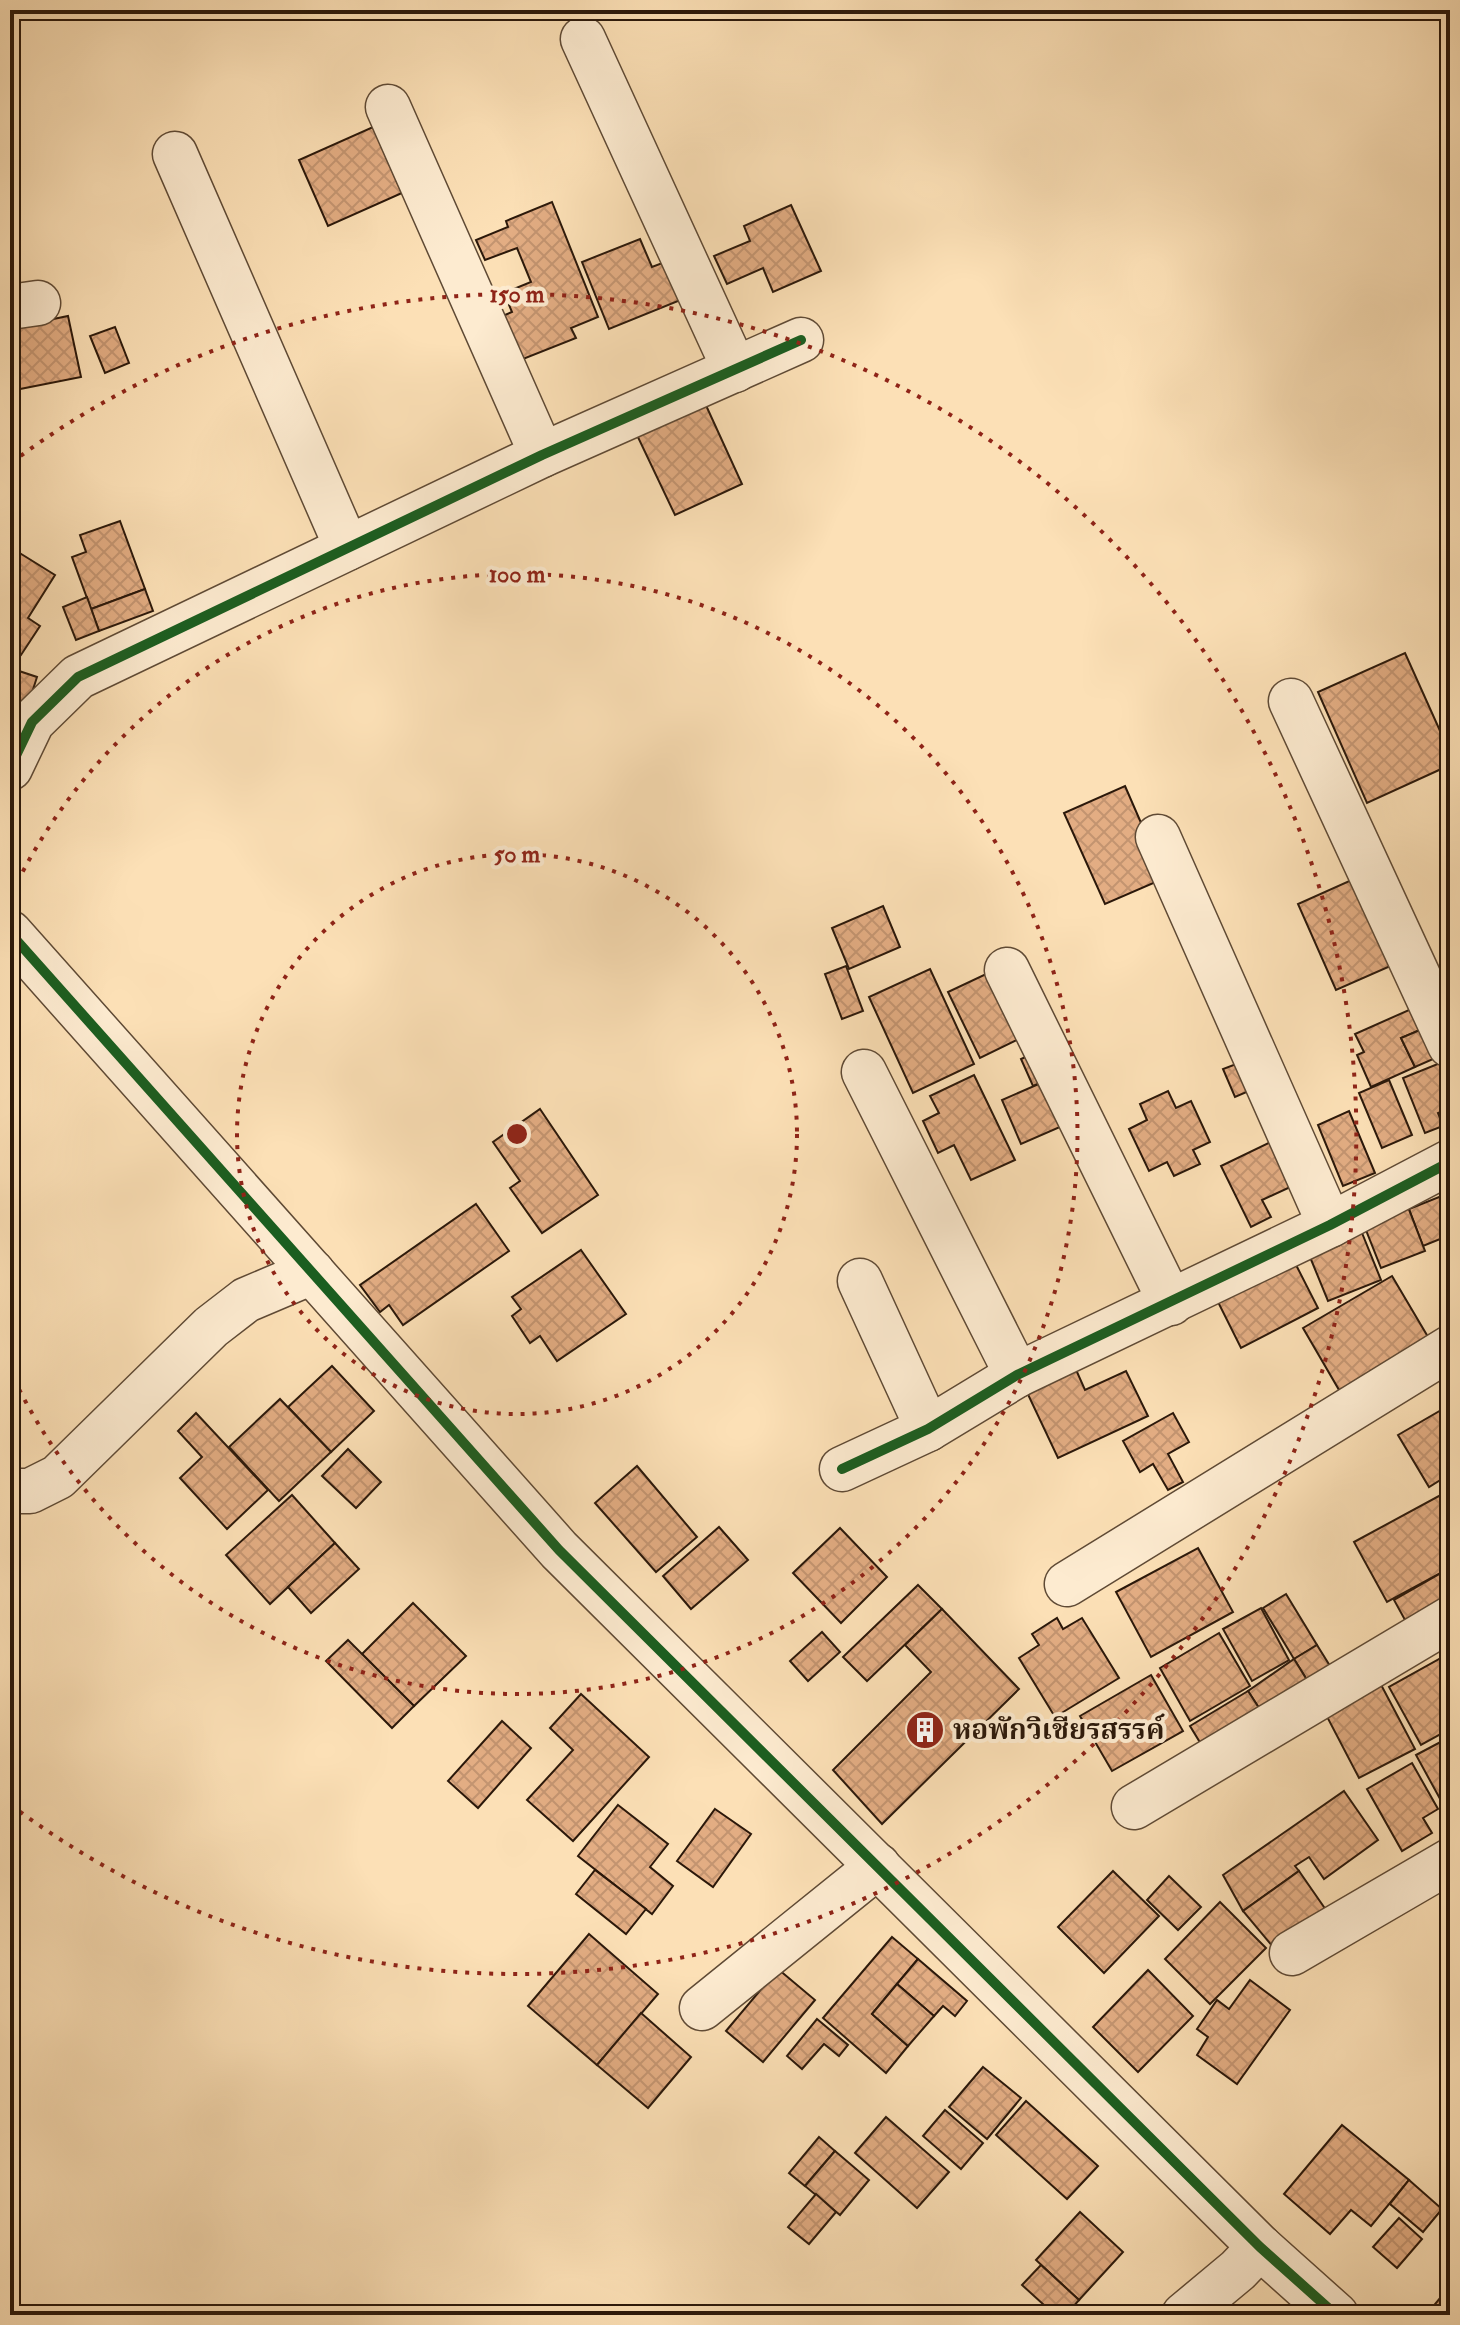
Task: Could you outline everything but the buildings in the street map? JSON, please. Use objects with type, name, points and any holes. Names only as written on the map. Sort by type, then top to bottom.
[{"type":"street","points":[[583,39],[735,370]]},
{"type":"street","points":[[388,107],[542,455]]},
{"type":"street","points":[[175,154],[347,548]]},
{"type":"street","points":[[10,768],[32,722],[78,677],[542,455],[801,340]]},
{"type":"street","points":[[1291,701],[1450,1045]]},
{"type":"street","points":[[1158,837],[1330,1225]]},
{"type":"street","points":[[10,933],[559,1550],[1260,2247],[1336,2315]]},
{"type":"street","points":[[1007,970],[1171,1303]]},
{"type":"street","points":[[864,1072],[1017,1375]]},
{"type":"street","points":[[842,1469],[928,1429],[1017,1375],[1330,1225],[1450,1162]]},
{"type":"street","points":[[10,1491],[30,1491],[58,1477],[211,1327],[246,1300],[312,1272]]},
{"type":"street","points":[[860,1281],[928,1429]]},
{"type":"street","points":[[1067,1584],[1450,1348]]},
{"type":"street","points":[[1134,1807],[1450,1619]]},
{"type":"street","points":[[1292,1953],[1450,1861]]},
{"type":"street","points":[[702,2008],[878,1866]]},
{"type":"street","points":[[1184,2315],[1260,2247]]},
{"type":"cycle path","points":[[10,768],[32,722],[78,677],[542,455],[801,340]]},
{"type":"cycle path","points":[[10,933],[559,1550],[1260,2247],[1336,2315]]},
{"type":"cycle path","points":[[842,1469],[928,1429],[1017,1375],[1330,1225],[1450,1162]]},
{"type":"place","name":"หอพักวิเชียรสรรค์","points":[[925,1730]]}]
